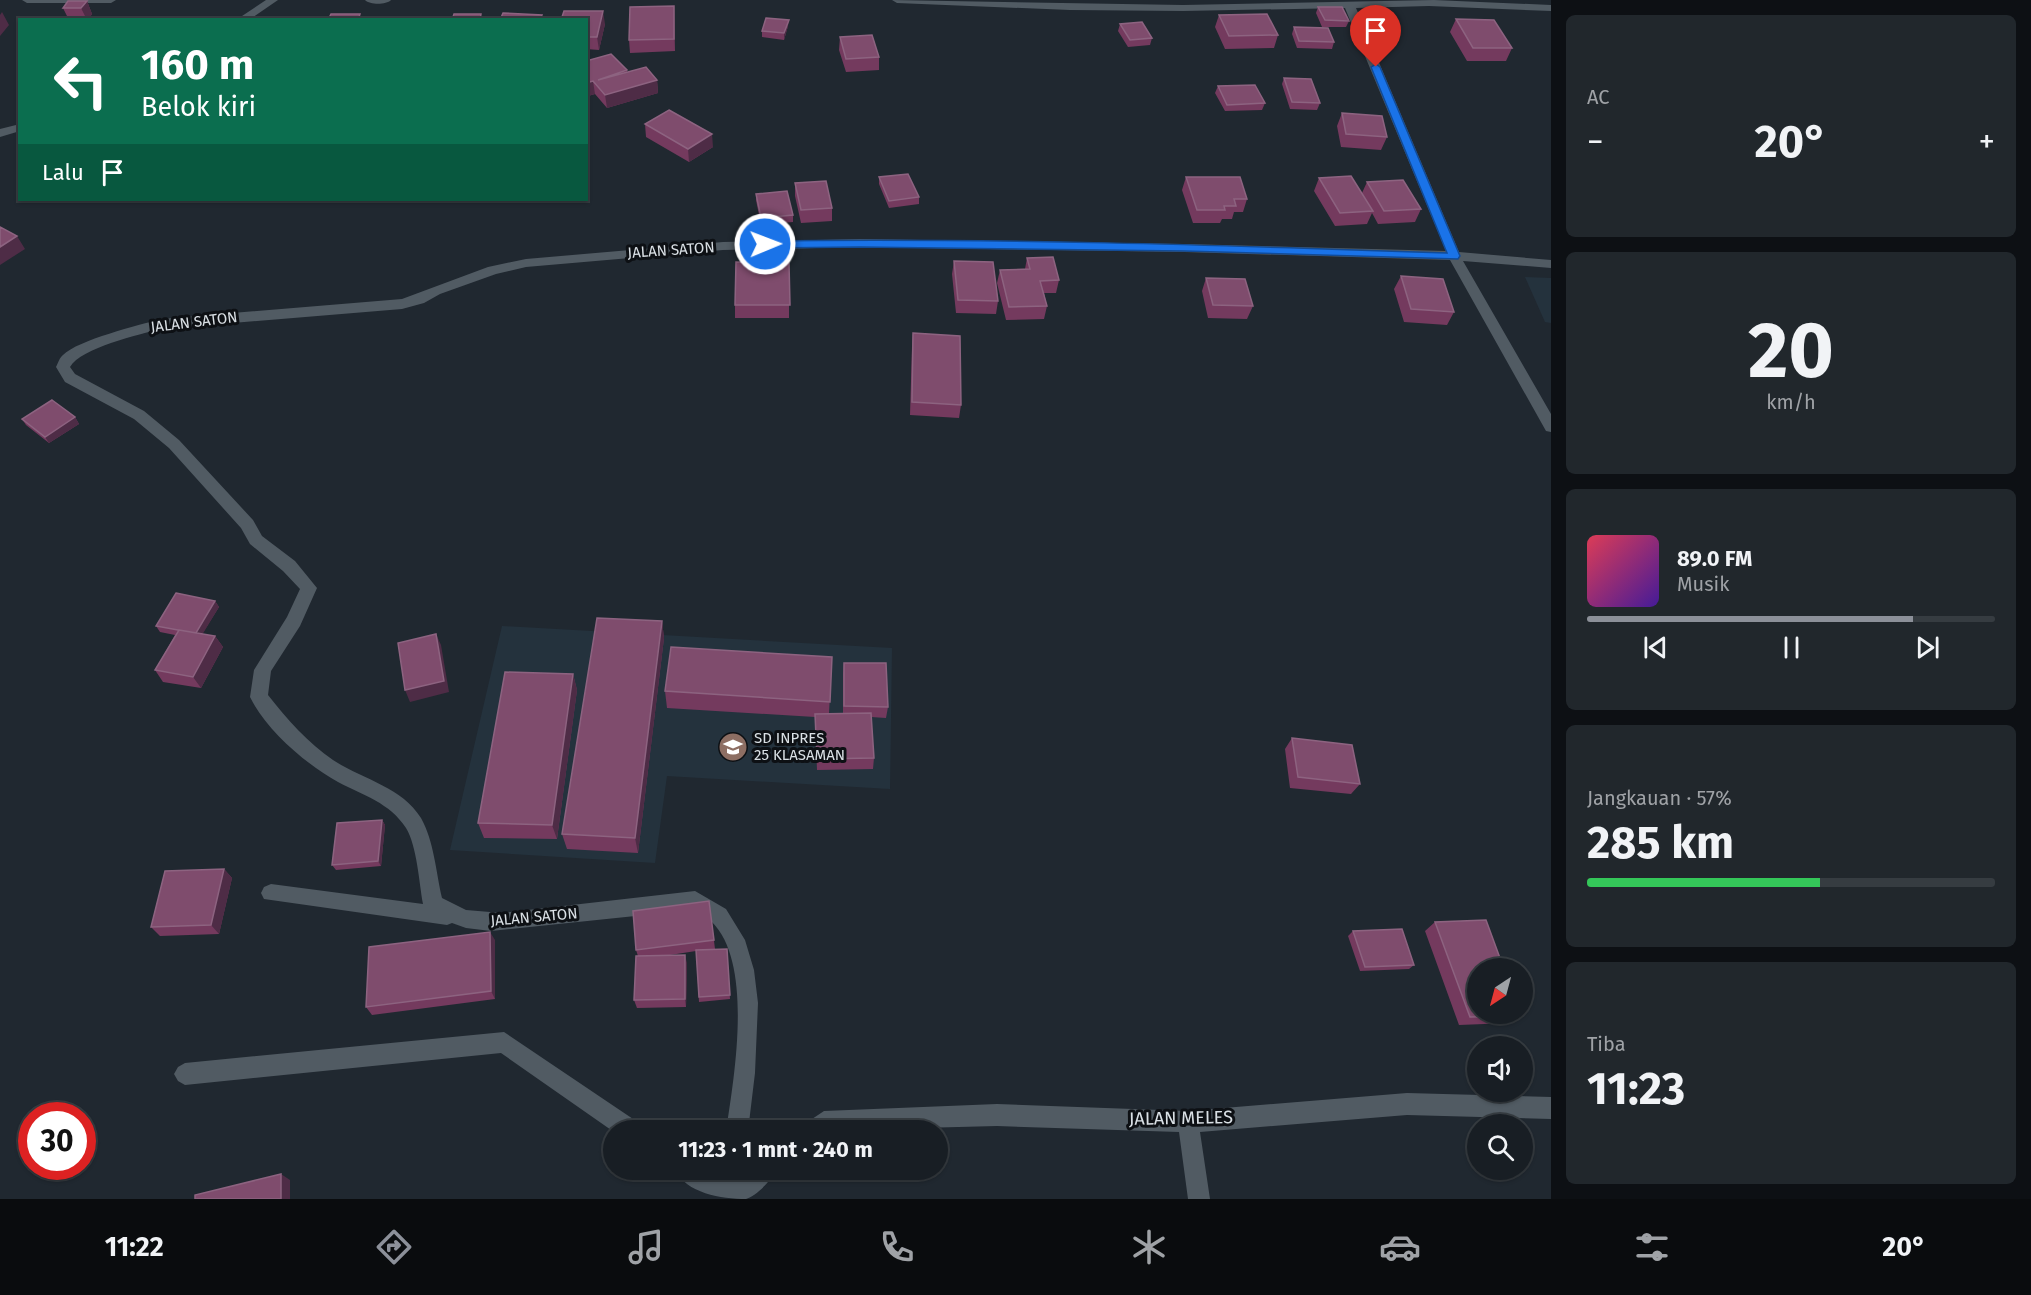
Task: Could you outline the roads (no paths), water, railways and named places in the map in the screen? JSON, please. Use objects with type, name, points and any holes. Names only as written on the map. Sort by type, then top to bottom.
[{"type":"street","points":[[27,0],[111,0]]},
{"type":"street","points":[[244,18],[273,0]]},
{"type":"street","points":[[370,0],[386,0]]},
{"type":"street","points":[[897,0],[1070,7],[1183,8],[1348,2],[1551,8]]},
{"type":"street","points":[[1348,2],[1454,256],[1551,427]]},
{"type":"street","points":[[0,133],[18,128]]},
{"type":"street","name":"JALAN SATON","points":[[738,1120],[749,1037],[745,984],[735,940],[719,915],[707,905],[695,900],[502,922],[472,922],[453,916],[433,904],[416,826],[402,807],[382,792],[335,771],[281,727],[260,697],[263,670],[294,621],[309,588],[289,566],[256,540],[247,524],[174,444],[140,415],[70,378],[63,367],[68,358],[112,338],[161,324],[402,304],[419,300],[435,291],[493,270],[526,263],[577,256],[723,246],[860,243],[1184,248],[1454,256],[1551,264]]},
{"type":"street","points":[[271,893],[453,916]]},
{"type":"street","points":[[185,1074],[504,1042],[615,1120]]},
{"type":"street","name":"JALAN MELES","points":[[873,1120],[997,1115],[1188,1122],[1407,1104],[1551,1108]]},
{"type":"street","points":[[1188,1122],[1199,1199]]},
{"type":"street","points":[[701,1180],[729,1199]]},
{"type":"street","points":[[729,1199],[731,1180]]},
{"type":"street","points":[[729,1199],[753,1180]]},
{"type":"place","name":"SD INPRES 25 KLASAMAN","points":[[733,747]]}]
